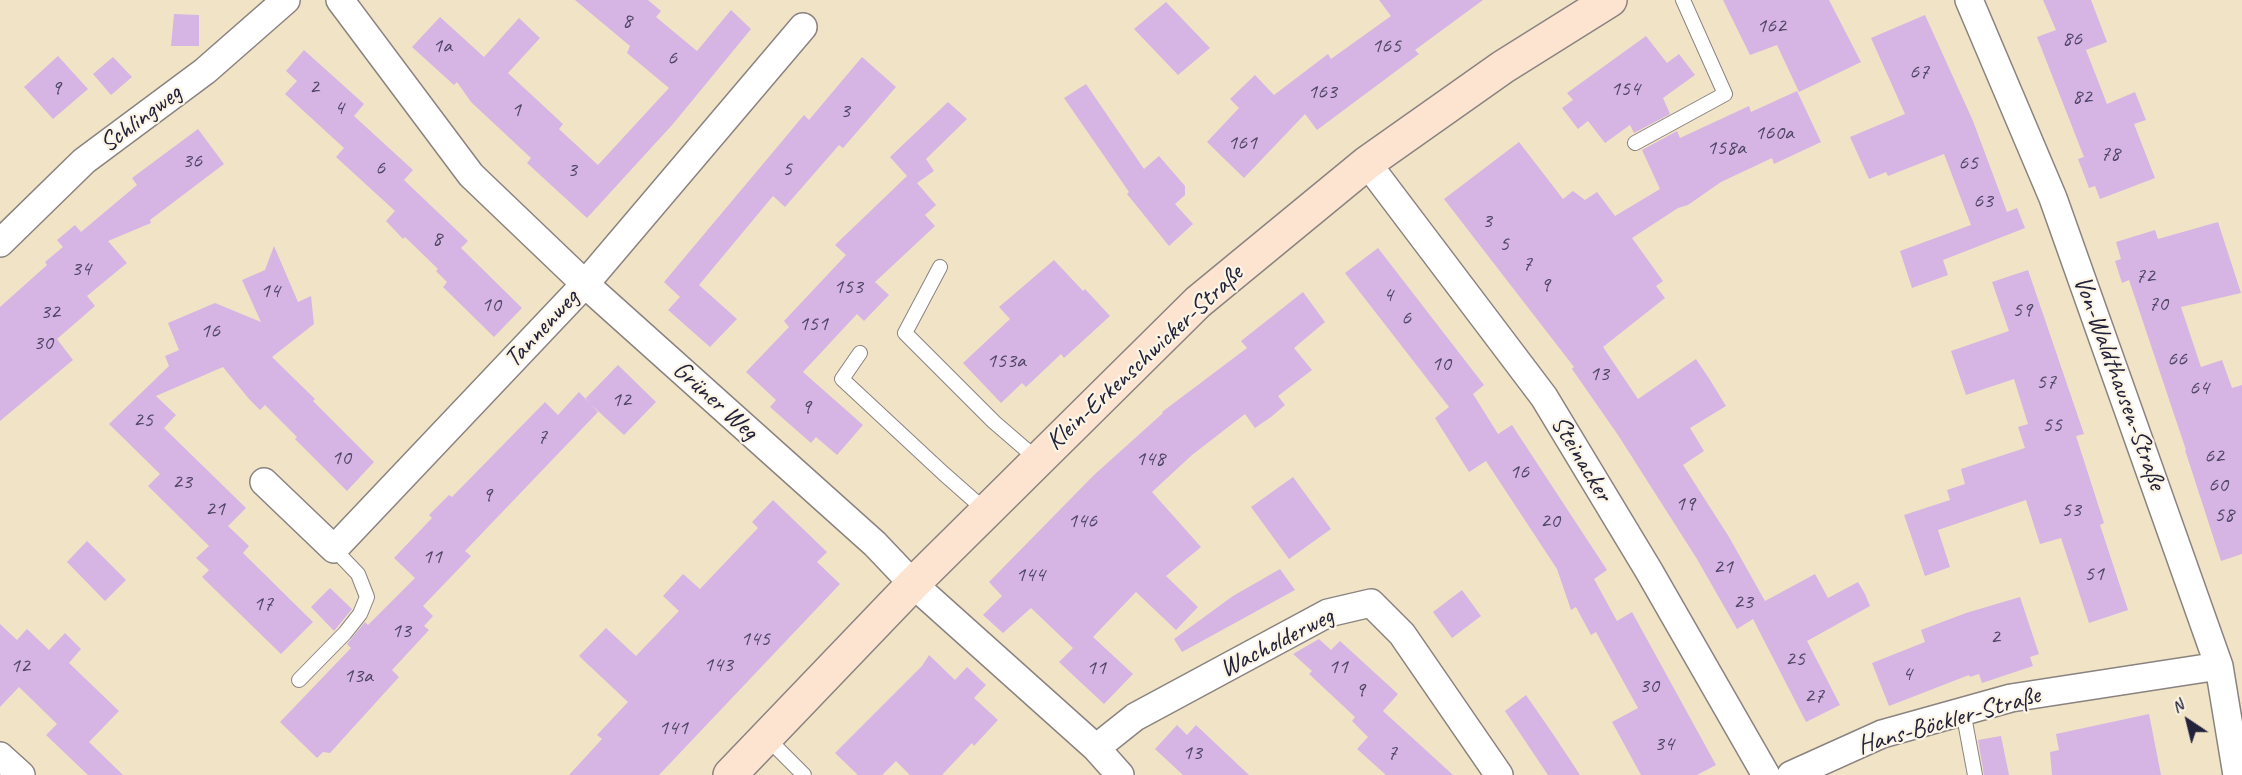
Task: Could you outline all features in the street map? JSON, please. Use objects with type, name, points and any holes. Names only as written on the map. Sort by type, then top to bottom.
[{"type":"street","name":"Schlingweg","points":[[0,243],[84,161],[205,71],[286,0]]},
{"type":"street","name":"Grüner Weg","points":[[340,0],[471,175],[585,284],[875,544],[913,584],[1096,748],[1114,773]]},
{"type":"street","name":"Klein-Erkenschwicker-Straße","points":[[730,775],[913,584],[1198,302],[1367,163],[1503,67],[1610,0]]},
{"type":"street","name":"Von-Waldthausen-Straße","points":[[1969,0],[2053,198],[2219,666],[2237,775]]},
{"type":"street","name":"Tannenweg","points":[[334,549],[585,284],[803,27]]},
{"type":"street","name":"Steinacker","points":[[1367,163],[1544,397],[1649,572],[1766,775]]},
{"type":"street","points":[[264,482],[334,549]]},
{"type":"street","name":"Wacholderweg","points":[[1096,748],[1136,717],[1328,613],[1371,603],[1402,634],[1499,775]]},
{"type":"street","name":"Hans-Böckler-Straße","points":[[1791,775],[1882,734],[2011,698],[2219,666]]},
{"type":"street","points":[[0,756],[21,775]]},
{"type":"lane","points":[[1635,143],[1725,94],[1683,0]]},
{"type":"lane","points":[[940,267],[905,333],[994,422],[1038,460]]},
{"type":"lane","points":[[860,353],[842,379],[986,511]]},
{"type":"lane","points":[[299,680],[345,633],[360,614],[367,597],[358,574],[334,549]]},
{"type":"lane","points":[[1963,711],[1975,775]]},
{"type":"lane","points":[[766,737],[804,775]]},
{"type":"building","points":[[575,0],[648,0],[661,11],[656,17],[697,51],[731,10],[751,29],[673,124],[587,218],[527,163],[531,158],[471,102],[457,82],[454,85],[412,47],[440,17],[484,57],[519,18],[540,38],[508,73],[563,124],[559,129],[598,165],[669,88],[627,53],[630,46]]},
{"type":"building","points":[[1379,0],[1483,0],[1415,50],[1419,54],[1317,130],[1305,114],[1244,178],[1207,142],[1239,108],[1230,99],[1255,75],[1274,95],[1328,54],[1331,59],[1391,16]]},
{"type":"building","points":[[1723,0],[1829,0],[1861,62],[1799,92],[1777,45],[1750,55]]},
{"type":"building","points":[[2043,0],[2091,0],[2107,42],[2086,50],[2107,104],[2135,92],[2146,120],[2134,124],[2155,178],[2100,199],[2095,186],[2089,188],[2078,159],[2084,157],[2037,37],[2056,30]]},
{"type":"building","points":[[1166,2],[1210,48],[1178,75],[1134,29]]},
{"type":"building","points":[[174,14],[199,15],[199,46],[171,46]]},
{"type":"building","points":[[1925,15],[1973,121],[2007,212],[2017,208],[2025,228],[1943,260],[1948,275],[1912,288],[1900,251],[1971,225],[1944,154],[1888,176],[1886,172],[1869,179],[1850,137],[1905,114],[1871,38]]},
{"type":"building","points":[[1646,36],[1667,63],[1679,54],[1695,75],[1663,98],[1670,114],[1634,133],[1630,125],[1605,143],[1588,121],[1578,129],[1562,108],[1573,100],[1567,93]]},
{"type":"building","points":[[304,50],[364,104],[354,116],[413,170],[404,180],[468,241],[461,248],[522,308],[494,337],[443,287],[447,282],[436,271],[438,269],[386,221],[395,211],[336,157],[344,148],[285,94],[297,81],[286,71]]},
{"type":"building","points":[[58,56],[88,89],[53,119],[24,87]]},
{"type":"building","points":[[113,57],[132,77],[111,95],[93,74]]},
{"type":"building","points":[[862,57],[896,87],[843,148],[839,145],[785,207],[773,196],[699,285],[737,319],[710,347],[668,310],[680,297],[664,282],[804,115],[809,120]]},
{"type":"building","points":[[1086,84],[1144,169],[1159,156],[1185,186],[1185,195],[1175,204],[1193,224],[1169,246],[1127,194],[1129,192],[1064,98]]},
{"type":"building","points":[[1797,91],[1821,142],[1774,164],[1772,158],[1721,182],[1688,205],[1678,208],[1632,238],[1663,281],[1656,286],[1665,298],[1603,347],[1638,399],[1696,359],[1710,380],[1726,406],[1690,428],[1704,451],[1683,465],[1729,537],[1765,601],[1815,574],[1828,598],[1858,582],[1865,594],[1870,606],[1807,641],[1840,705],[1806,722],[1753,619],[1737,629],[1697,559],[1618,435],[1572,369],[1574,367],[1444,199],[1519,142],[1563,199],[1573,191],[1585,200],[1597,192],[1615,216],[1660,189],[1642,150],[1677,131],[1680,138],[1749,106],[1751,112]]},
{"type":"building","points":[[948,102],[967,119],[926,159],[934,171],[917,183],[936,205],[925,215],[935,226],[875,282],[889,295],[864,321],[857,314],[803,372],[863,425],[837,455],[816,437],[811,443],[770,407],[776,400],[746,372],[789,327],[784,321],[846,255],[835,245],[907,176],[890,157]]},
{"type":"building","points":[[198,129],[224,164],[150,220],[151,223],[108,241],[127,263],[87,296],[95,306],[57,339],[73,360],[0,421],[0,307],[47,265],[45,262],[63,247],[57,240],[75,225],[81,232],[137,185],[132,178]]},
{"type":"building","points":[[2218,222],[2241,293],[2181,307],[2201,367],[2222,360],[2232,388],[2242,385],[2242,554],[2221,561],[2129,280],[2122,283],[2115,261],[2121,259],[2116,242],[2155,230],[2158,239]]},
{"type":"building","points":[[274,246],[298,302],[311,296],[314,324],[272,357],[374,462],[347,491],[265,405],[260,410],[249,399],[223,367],[156,396],[176,415],[164,428],[246,508],[228,526],[249,546],[243,553],[313,622],[281,654],[202,577],[209,570],[196,558],[209,546],[148,486],[160,474],[109,424],[169,366],[165,356],[179,350],[168,323],[215,303],[261,322],[242,280],[265,270]]},
{"type":"building","points":[[1378,248],[1484,385],[1473,394],[1498,434],[1512,425],[1607,570],[1594,579],[1617,621],[1632,612],[1716,765],[1697,775],[1641,775],[1612,722],[1638,708],[1596,632],[1591,635],[1576,607],[1571,610],[1557,569],[1486,461],[1469,472],[1435,418],[1449,407],[1345,273]]},
{"type":"building","points":[[1054,260],[1110,316],[1064,358],[1061,354],[1026,387],[1022,383],[1001,403],[963,363],[1010,319],[999,307]]},
{"type":"building","points":[[2028,270],[2084,434],[2076,436],[2104,523],[2100,525],[2128,610],[2089,623],[2061,538],[2040,544],[2026,500],[1938,530],[1950,567],[1925,576],[1904,515],[1950,500],[1947,490],[1965,484],[1961,469],[2025,448],[2018,427],[2028,424],[2014,379],[1966,395],[1951,351],[2009,331],[1992,282]]},
{"type":"building","points":[[1303,292],[1325,322],[1294,348],[1312,370],[1278,396],[1285,405],[1271,417],[1255,428],[1245,414],[1192,455],[1152,492],[1201,547],[1166,576],[1198,607],[1176,630],[1136,592],[1093,637],[1133,674],[1104,704],[1059,662],[1073,648],[1031,608],[1003,633],[983,615],[1002,596],[989,582],[1094,475],[1162,412],[1247,348],[1241,341]]},
{"type":"building","points":[[618,365],[656,402],[624,435],[585,399]]},
{"type":"building","points":[[579,392],[598,412],[465,551],[471,556],[423,606],[433,616],[424,626],[429,630],[392,670],[399,677],[330,753],[323,752],[317,758],[280,722],[351,648],[347,644],[365,622],[368,625],[415,578],[394,558],[432,518],[429,515],[449,495],[452,497],[545,402],[558,415]]},
{"type":"building","points":[[1293,477],[1331,529],[1289,559],[1251,507]]},
{"type":"building","points":[[773,500],[827,552],[817,562],[840,584],[659,775],[569,775],[602,739],[597,735],[628,702],[579,656],[606,628],[636,656],[679,611],[663,596],[683,574],[700,589],[758,528],[752,522]]},
{"type":"building","points":[[87,541],[126,580],[105,601],[67,562]]},
{"type":"building","points":[[1280,569],[1295,590],[1182,652],[1174,639],[1233,596]]},
{"type":"building","points":[[330,588],[352,609],[334,631],[311,607]]},
{"type":"building","points":[[1462,590],[1481,616],[1452,638],[1433,612]]},
{"type":"building","points":[[2020,597],[2039,654],[2030,657],[2033,666],[1982,683],[1979,674],[1970,677],[1969,675],[1889,706],[1872,663],[1925,642],[1921,630],[1966,613]]},
{"type":"building","points":[[0,624],[17,640],[27,629],[49,650],[65,633],[81,649],[69,663],[119,711],[89,742],[123,775],[88,775],[46,735],[57,724],[19,687],[0,707]]},
{"type":"building","points":[[1319,639],[1331,650],[1340,641],[1398,694],[1383,711],[1453,775],[1386,775],[1357,749],[1368,737],[1352,721],[1355,717],[1309,674],[1312,671],[1293,654]]},
{"type":"building","points":[[929,655],[955,680],[967,667],[986,685],[974,698],[998,720],[974,746],[972,743],[942,775],[910,775],[896,761],[882,775],[858,775],[835,753],[922,666]]},
{"type":"building","points":[[1526,695],[1580,775],[1548,775],[1505,711]]},
{"type":"building","points":[[2149,714],[2161,775],[2052,775],[2050,752],[2059,750],[2056,734]]},
{"type":"building","points":[[1177,725],[1187,735],[1196,725],[1249,775],[1183,775],[1155,749]]},
{"type":"building","points":[[2001,736],[2009,775],[1984,775],[1978,740]]}]
